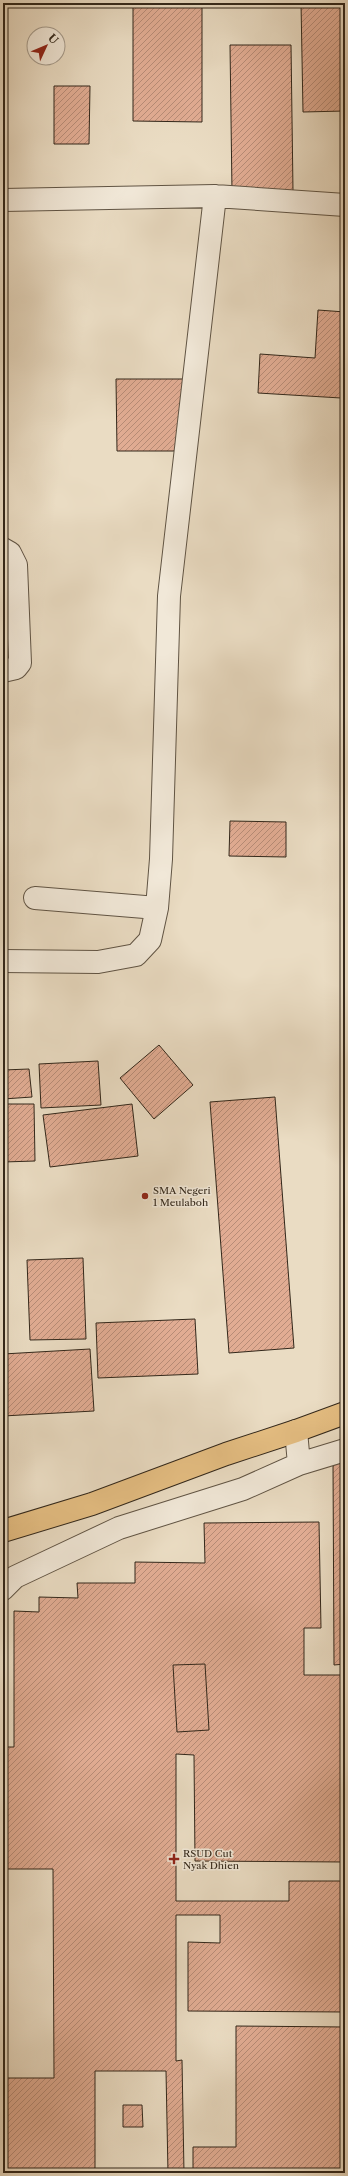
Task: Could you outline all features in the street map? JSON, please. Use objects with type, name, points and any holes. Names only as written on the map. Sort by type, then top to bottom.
[{"type":"main road","points":[[3,1531],[92,1504],[345,1412]]},
{"type":"street","points":[[3,200],[215,196],[345,205]]},
{"type":"street","points":[[3,961],[98,962],[136,955],[150,940],[157,908],[162,859],[169,596],[215,196]]},
{"type":"street","points":[[3,550],[10,553],[16,565],[20,663],[16,668],[3,671]]},
{"type":"street","points":[[35,898],[157,908]]},
{"type":"street","points":[[296,1431],[299,1464]]},
{"type":"street","points":[[3,1589],[15,1577],[119,1528],[243,1489],[299,1464],[345,1450]]},
{"type":"building","points":[[133,3],[202,3],[202,122],[133,121]]},
{"type":"building","points":[[301,3],[345,3],[345,16],[341,16],[341,69],[345,69],[345,111],[303,112]]},
{"type":"building","points":[[230,45],[291,45],[293,191],[232,192]]},
{"type":"building","points":[[54,86],[90,86],[89,144],[54,144]]},
{"type":"building","points":[[318,310],[345,312],[341,398],[258,393],[260,354],[315,358]]},
{"type":"building","points":[[116,379],[183,379],[184,451],[117,451]]},
{"type":"building","points":[[230,821],[286,822],[286,857],[229,856]]},
{"type":"building","points":[[159,1045],[193,1085],[154,1119],[120,1078]]},
{"type":"building","points":[[98,1061],[101,1105],[41,1108],[39,1064]]},
{"type":"building","points":[[29,1069],[32,1097],[3,1099],[3,1070]]},
{"type":"building","points":[[275,1097],[294,1348],[229,1353],[210,1102]]},
{"type":"building","points":[[3,1104],[34,1104],[35,1161],[3,1162]]},
{"type":"building","points":[[132,1104],[138,1156],[50,1167],[43,1115]]},
{"type":"building","points":[[83,1258],[86,1339],[30,1340],[27,1260]]},
{"type":"building","points":[[195,1319],[198,1374],[98,1378],[96,1323]]},
{"type":"building","points":[[90,1349],[94,1411],[3,1416],[3,1354]]},
{"type":"building","points":[[333,1463],[345,1463],[345,1664],[334,1665]]},
{"type":"building","name":"RSUD Cut Nyak Dhien","points":[[319,1522],[321,1628],[304,1628],[304,1675],[345,1675],[345,1862],[195,1861],[194,1755],[176,1754],[176,1901],[289,1901],[289,1881],[345,1881],[345,2012],[188,2011],[188,1942],[220,1943],[220,1915],[176,1915],[176,2061],[182,2060],[184,2173],[168,2173],[166,2071],[95,2071],[95,2173],[3,2173],[3,2078],[54,2078],[53,1869],[3,1869],[3,1747],[14,1747],[14,1611],[39,1612],[39,1597],[78,1598],[77,1583],[135,1583],[135,1562],[205,1563],[204,1523]]},
{"type":"building","points":[[205,1664],[209,1730],[177,1732],[173,1665]]},
{"type":"building","points":[[236,2026],[345,2027],[345,2173],[193,2173],[193,2147],[236,2147]]},
{"type":"building","points":[[123,2105],[142,2105],[143,2127],[123,2127]]},
{"type":"place","name":"SMA Negeri 1 Meulaboh","points":[[145,1196]]},
{"type":"place","name":"RSUD Cut Nyak Dhien","points":[[174,1859]]}]
